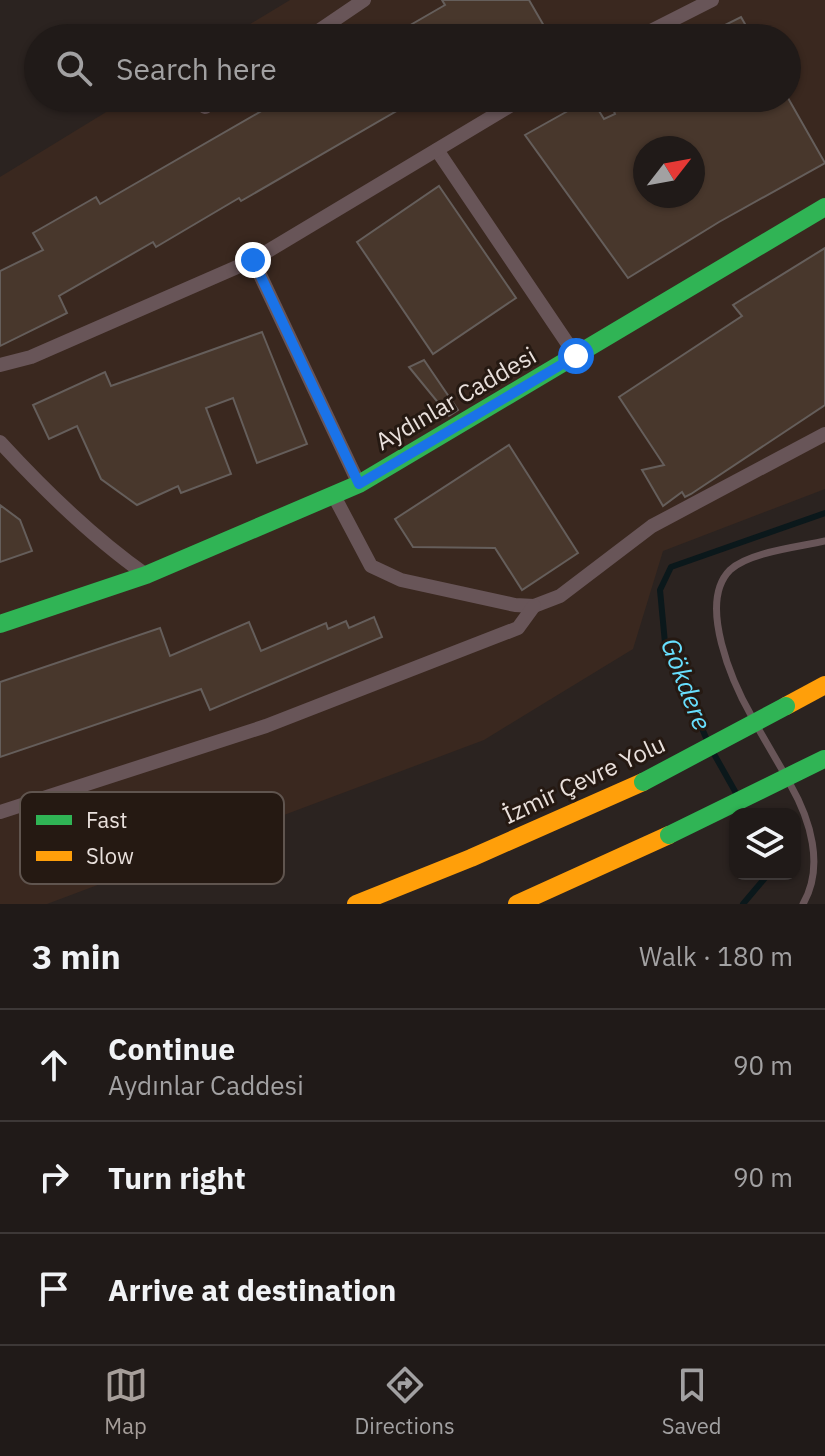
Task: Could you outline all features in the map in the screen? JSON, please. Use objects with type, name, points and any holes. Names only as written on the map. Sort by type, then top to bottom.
[{"type":"main road","name":"Aydınlar Caddesi","points":[[0,624],[146,575],[359,484],[825,207]]},
{"type":"main road","name":"İzmir Çevre Yolu","points":[[356,904],[471,858],[643,782],[825,685]]},
{"type":"main road","points":[[517,904],[669,835],[824,759]]},
{"type":"street","points":[[329,24],[364,0]]},
{"type":"street","points":[[665,24],[712,0]]},
{"type":"street","points":[[0,365],[31,357],[253,260],[500,112]]},
{"type":"street","points":[[437,150],[576,356]]},
{"type":"street","points":[[253,260],[359,484]]},
{"type":"street","points":[[334,496],[371,566],[401,580],[515,605],[534,606],[560,596],[652,526],[825,434]]},
{"type":"street","points":[[0,442],[42,488],[107,548],[146,575]]},
{"type":"street","points":[[60,792],[296,714],[518,628],[534,606]]},
{"type":"street","points":[[0,812],[20,805]]},
{"type":"lane","points":[[803,904],[813,878],[815,840],[800,802],[741,699],[720,643],[717,596],[729,571],[748,558],[825,541]]},
{"type":"shaded area","points":[[290,0],[825,0],[825,489],[663,551],[633,649],[484,740],[284,815],[284,792],[20,792],[20,884],[100,884],[47,904],[0,904],[0,177],[106,112],[801,112],[801,24],[250,24]]},
{"type":"building","points":[[442,0],[529,0],[543,24],[412,24],[445,5]]},
{"type":"building","points":[[741,17],[745,24],[727,24]]},
{"type":"building","points":[[260,112],[395,112],[241,201],[239,198],[156,247],[153,242],[59,296],[67,313],[0,346],[0,271],[43,250],[33,233],[96,197],[100,204]]},
{"type":"building","points":[[566,112],[600,112],[604,119],[614,112],[796,112],[825,163],[719,222],[628,278],[525,135]]},
{"type":"building","points":[[439,186],[516,298],[433,354],[357,242]]},
{"type":"building","points":[[825,248],[825,405],[691,494],[685,497],[682,492],[663,506],[642,470],[664,465],[619,397],[742,316],[733,305]]},
{"type":"building","points":[[262,332],[307,444],[257,463],[233,398],[206,408],[231,474],[181,493],[178,486],[137,505],[101,479],[77,426],[49,439],[33,405],[105,372],[111,386]]},
{"type":"building","points":[[424,360],[458,410],[449,416],[409,367]]},
{"type":"building","points":[[509,445],[578,553],[522,590],[495,548],[413,547],[395,519]]},
{"type":"building","points":[[0,505],[20,520],[32,551],[0,562]]},
{"type":"building","points":[[374,617],[382,637],[210,710],[201,689],[0,757],[0,682],[160,628],[170,656],[249,622],[261,651],[326,623],[328,629],[346,621],[349,628]]},
{"type":"waterway","name":"Gökdere","points":[[707,740],[665,643],[660,590],[671,567],[825,513]]},
{"type":"waterway","name":"Gökdere","points":[[714,754],[736,793]]},
{"type":"waterway","name":"Gökdere","points":[[743,904],[763,880]]},
{"type":"traffic: fast","points":[[0,624],[146,575],[359,484],[825,207]]},
{"type":"traffic: fast","points":[[643,782],[786,706]]},
{"type":"traffic: fast","points":[[669,835],[824,759]]},
{"type":"traffic: slow","points":[[786,706],[825,685]]},
{"type":"traffic: slow","points":[[356,904],[471,858],[643,782]]},
{"type":"traffic: slow","points":[[517,904],[669,835]]},
{"type":"route","points":[[253,260],[359,484],[576,356]]}]
